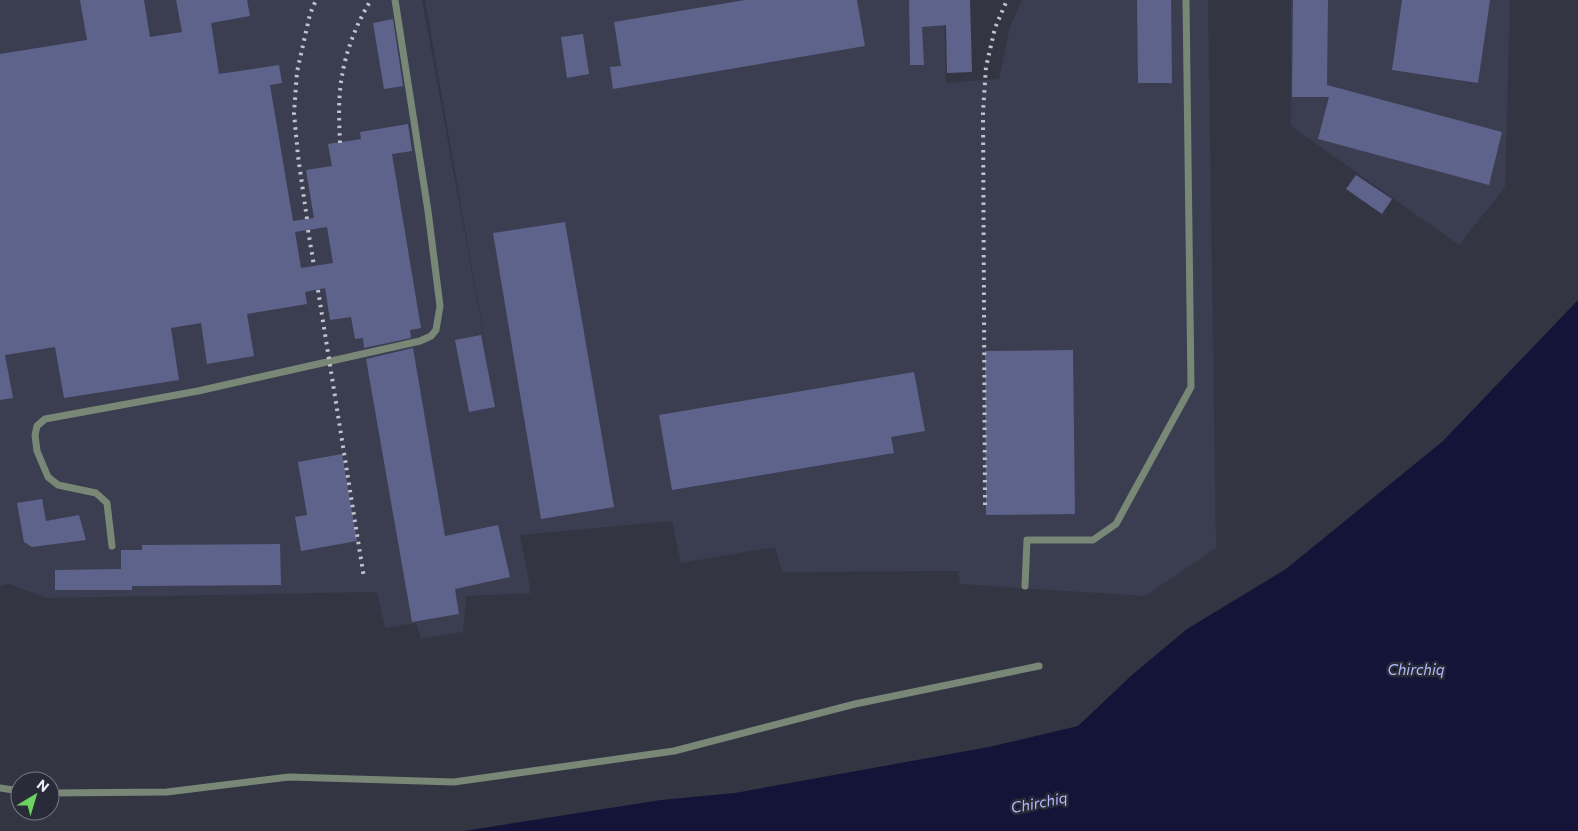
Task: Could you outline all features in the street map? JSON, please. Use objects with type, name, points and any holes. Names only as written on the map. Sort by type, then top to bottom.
[{"type":"lane","points":[[112,546],[107,503],[96,492],[58,485],[48,477],[37,451],[35,435],[37,426],[45,419],[198,390],[420,341],[431,336],[436,330],[440,306],[429,220],[395,0]]},
{"type":"lane","points":[[1025,586],[1027,540],[1093,540],[1116,524],[1191,387],[1186,0]]},
{"type":"lane","points":[[60,793],[167,792],[289,777],[454,782],[674,751],[855,704],[1039,666]]},
{"type":"shaded area","points":[[0,0],[422,0],[492,382],[425,0],[944,0],[946,83],[999,79],[1010,27],[1022,0],[1208,0],[1216,548],[1145,596],[960,584],[958,571],[782,572],[775,547],[681,563],[672,521],[520,535],[531,593],[466,596],[463,632],[421,639],[416,623],[385,628],[377,592],[47,598],[9,584],[0,586]]},
{"type":"shaded area","points":[[1291,0],[1510,0],[1505,187],[1459,245],[1291,126]]},
{"type":"water","name":"Chirchiq","points":[[1578,300],[1578,831],[464,831],[661,800],[735,793],[989,747],[1078,726],[1132,675],[1187,629],[1286,569],[1443,441]]},
{"type":"building","points":[[80,0],[144,0],[150,37],[182,32],[176,0],[247,0],[250,16],[211,23],[219,74],[279,65],[282,83],[270,85],[293,221],[314,218],[306,170],[332,166],[328,144],[361,139],[360,132],[408,124],[412,151],[392,154],[421,328],[410,330],[411,338],[364,348],[363,338],[355,339],[351,317],[330,320],[325,288],[305,292],[307,304],[247,314],[254,356],[207,364],[201,323],[171,328],[179,380],[64,398],[55,347],[5,355],[13,398],[0,400],[0,54],[87,40]],"holes":[[[327,227],[333,263],[301,268],[295,232]]]},
{"type":"building","points":[[745,0],[857,0],[865,46],[613,89],[610,67],[621,66],[614,22]]},
{"type":"building","points":[[909,0],[970,0],[972,72],[947,73],[946,25],[922,27],[924,65],[910,65]]},
{"type":"building","points":[[1137,0],[1171,0],[1172,83],[1138,83]]},
{"type":"building","points":[[1293,0],[1328,0],[1327,85],[1502,132],[1489,185],[1318,139],[1329,97],[1292,97]]},
{"type":"building","points":[[1402,0],[1490,0],[1478,83],[1392,70]]},
{"type":"building","points":[[393,19],[403,86],[384,89],[373,23]]},
{"type":"building","points":[[583,34],[589,74],[567,78],[561,37]]},
{"type":"building","points":[[1356,175],[1392,199],[1382,214],[1346,189]]},
{"type":"building","points":[[565,222],[614,507],[541,519],[493,233]]},
{"type":"building","points":[[481,335],[495,407],[469,412],[455,340]]},
{"type":"building","points":[[413,348],[445,536],[498,525],[510,577],[455,589],[459,614],[412,622],[366,359]]},
{"type":"building","points":[[1073,350],[1075,514],[986,515],[985,351]]},
{"type":"building","points":[[914,372],[925,431],[891,437],[894,453],[672,490],[659,415]]},
{"type":"building","points":[[342,454],[357,541],[301,551],[295,517],[307,515],[298,462]]},
{"type":"building","points":[[42,499],[46,521],[79,515],[86,540],[32,547],[24,542],[17,503]]},
{"type":"building","points":[[280,544],[281,585],[132,586],[132,590],[55,590],[55,570],[121,569],[121,550],[142,550],[142,545]]},
{"type":"railway","points":[[307,219],[294,113],[297,72],[310,14],[316,0]]},
{"type":"railway","points":[[340,143],[339,101],[344,66],[357,27],[371,0]]},
{"type":"railway","points":[[985,505],[983,112],[986,67],[995,28],[1007,0]]},
{"type":"railway","points":[[308,230],[314,266]]},
{"type":"railway","points":[[318,290],[364,578]]}]
